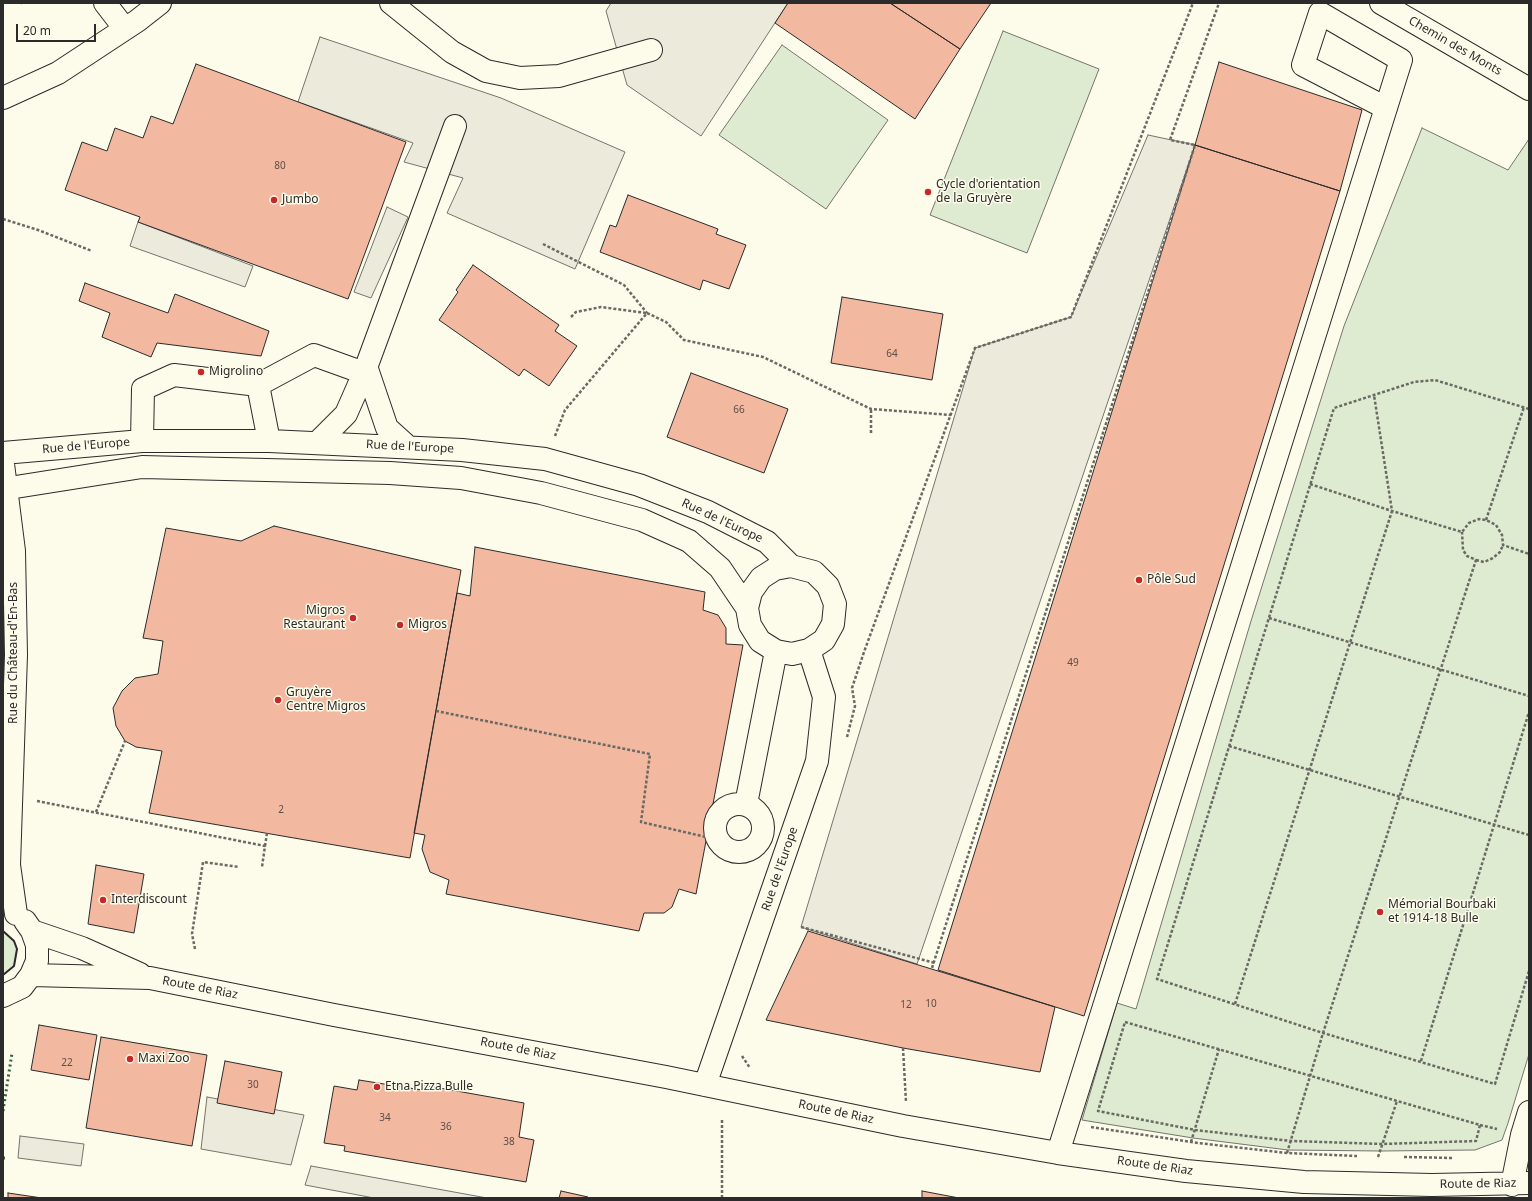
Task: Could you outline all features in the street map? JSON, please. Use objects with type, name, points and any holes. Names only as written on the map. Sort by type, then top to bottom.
[{"type":"street","points":[[105,3],[125,29]]},
{"type":"street","points":[[4,98],[58,73],[125,29],[160,3]]},
{"type":"street","points":[[391,3],[452,52],[486,71],[520,78],[559,76],[651,50]]},
{"type":"street","name":"Chemin des Monts","points":[[1381,3],[1529,89]]},
{"type":"street","points":[[1058,1153],[1067,1125],[1386,108],[1401,60],[1320,13],[1303,64],[1386,108]]},
{"type":"street","points":[[318,442],[346,414],[365,369],[455,126]]},
{"type":"street","points":[[142,441],[143,389],[174,374],[258,385],[314,355],[365,369]]},
{"type":"street","points":[[365,369],[387,428],[408,447]]},
{"type":"street","points":[[258,385],[269,441]]},
{"type":"street","name":"Rue de l'Europe","points":[[3,453],[142,441],[269,441],[318,442],[462,450],[545,459],[639,485],[708,512],[767,542],[791,566]]},
{"type":"street","name":"Rue du Château-d'En-Bas","points":[[3,464],[14,552],[16,655],[9,865],[9,912]]},
{"type":"street","points":[[5,489],[142,467],[390,473],[460,478],[541,493],[635,518],[689,541],[720,568],[747,608]]},
{"type":"street","points":[[791,566],[814,572],[828,586],[835,604],[833,624],[824,640],[809,650],[792,654],[776,651],[760,641],[750,626],[747,608],[751,592],[761,578],[775,569],[791,566]]},
{"type":"street","name":"Rue de l'Europe","points":[[705,1085],[818,761],[824,697],[809,650]]},
{"type":"street","points":[[746,804],[776,651]]},
{"type":"street","points":[[5,1000],[22,987],[31,975],[37,961],[37,945],[32,931],[9,912]]},
{"type":"street","name":"Route de Riaz","points":[[32,931],[82,948],[150,978]]},
{"type":"street","name":"Route de Riaz","points":[[31,975],[150,978],[334,1015],[705,1085],[902,1126],[1058,1153],[1186,1171],[1304,1182],[1432,1185],[1521,1184]]},
{"type":"street","points":[[1521,1184],[1522,1136],[1529,1112]]},
{"type":"path","points":[[845,744],[855,706],[852,688],[859,666],[974,348],[1071,317],[1193,3]]},
{"type":"path","points":[[932,968],[935,963],[1194,145],[1170,140],[1219,3]]},
{"type":"path","points":[[3,219],[38,230],[92,251]]},
{"type":"path","points":[[543,244],[624,285],[647,313]]},
{"type":"path","points":[[571,317],[576,312],[601,307],[647,313],[666,322],[684,340],[763,358],[871,409],[950,415]]},
{"type":"path","points":[[545,459],[565,410],[647,313]]},
{"type":"path","points":[[1529,409],[1435,380],[1414,382],[1334,408],[1157,979],[1323,1032],[1495,1084],[1529,970]]},
{"type":"path","points":[[1235,1004],[1392,511],[1374,395]]},
{"type":"path","points":[[1486,520],[1524,407]]},
{"type":"path","points":[[871,409],[871,433]]},
{"type":"path","points":[[1310,484],[1462,532]]},
{"type":"path","points":[[1479,519],[1486,520],[1496,525],[1502,535],[1503,545],[1500,552],[1493,558],[1484,562],[1476,560],[1467,556],[1463,550],[1462,532],[1469,523],[1479,519]]},
{"type":"path","points":[[1503,545],[1529,554]]},
{"type":"path","points":[[1287,1153],[1323,1032],[1476,560]]},
{"type":"path","points":[[1269,618],[1529,696]]},
{"type":"path","points":[[436,711],[650,754],[641,822],[706,837],[765,847]]},
{"type":"path","points":[[1421,1061],[1529,712]]},
{"type":"path","points":[[96,812],[125,741]]},
{"type":"path","points":[[1229,746],[1309,771],[1529,835]]},
{"type":"path","points":[[30,800],[265,846]]},
{"type":"path","points":[[262,867],[267,833]]},
{"type":"path","points":[[195,950],[192,934],[203,862],[239,867]]},
{"type":"path","points":[[801,927],[935,963]]},
{"type":"path","points":[[1125,1022],[1311,1076],[1480,1125],[1476,1141],[1382,1144],[1291,1141],[1195,1130],[1098,1111],[1125,1022]]},
{"type":"path","points":[[903,1048],[906,1106]]},
{"type":"path","points":[[1191,1142],[1219,1049]]},
{"type":"path","points":[[740,1052],[750,1068],[758,1071]]},
{"type":"path","points":[[898,1100],[914,1103]]},
{"type":"path","points":[[1378,1157],[1397,1101]]},
{"type":"path","points":[[722,1119],[722,1198]]},
{"type":"path","points":[[1067,1125],[1093,1127],[1191,1142],[1287,1153],[1363,1156]]},
{"type":"path","points":[[1370,1157],[1385,1157]]},
{"type":"path","points":[[1400,1157],[1460,1158]]},
{"type":"green space","points":[[1003,31],[1099,69],[1027,253],[930,215]]},
{"type":"green space","points":[[782,45],[888,120],[826,209],[719,135]]},
{"type":"green space","points":[[1422,128],[1508,170],[1529,139],[1529,1054],[1508,1123],[1502,1140],[1475,1150],[1381,1151],[1288,1150],[1193,1138],[1082,1120],[1117,1003],[1136,1009],[1251,621],[1344,326]]},
{"type":"green space","points":[[3,931],[14,941],[17,949],[14,966],[3,975]]},
{"type":"shaded area","points":[[611,3],[788,3],[701,136],[627,85],[606,11]]},
{"type":"shaded area","points":[[320,37],[501,98],[625,152],[575,269],[447,213],[463,178],[404,162],[413,143],[298,102]]},
{"type":"shaded area","points":[[1148,135],[1195,145],[917,964],[801,927],[975,348],[1071,317]]},
{"type":"shaded area","points":[[387,207],[408,217],[371,298],[354,292]]},
{"type":"shaded area","points":[[138,222],[253,266],[245,287],[130,246]]},
{"type":"shaded area","points":[[207,1097],[304,1115],[291,1165],[201,1149]]},
{"type":"shaded area","points":[[20,1136],[84,1144],[81,1166],[18,1158]]},
{"type":"shaded area","points":[[311,1166],[487,1198],[374,1198],[305,1185]]},
{"type":"building","points":[[788,3],[890,3],[960,49],[915,119],[775,23]]},
{"type":"building","points":[[890,3],[991,3],[960,49]]},
{"type":"building","points":[[1219,62],[1362,110],[1340,191],[1195,145]]},
{"type":"building","points":[[196,64],[406,142],[348,299],[138,222],[140,217],[65,190],[82,142],[107,151],[115,128],[143,138],[151,116],[173,124]]},
{"type":"building","name":"Pôle Sud","points":[[1195,145],[1340,191],[1084,1016],[938,970]]},
{"type":"building","points":[[628,195],[718,229],[716,234],[746,245],[729,289],[703,280],[700,290],[600,252],[610,225],[616,227]]},
{"type":"building","points":[[473,265],[559,325],[555,331],[577,346],[549,386],[524,369],[519,376],[439,320],[458,292],[456,290]]},
{"type":"building","points":[[85,283],[168,313],[175,294],[269,331],[261,356],[157,343],[151,357],[102,337],[110,313],[79,301]]},
{"type":"building","points":[[842,297],[943,314],[932,380],[831,363]]},
{"type":"building","points":[[691,373],[788,409],[764,473],[667,437]]},
{"type":"building","name":"Gruyère Centre Migros","points":[[274,526],[461,570],[410,858],[149,813],[162,751],[136,747],[125,741],[116,726],[113,708],[122,691],[135,678],[158,674],[163,641],[143,638],[166,528],[241,541]]},
{"type":"building","points":[[475,547],[705,592],[703,610],[718,615],[726,628],[726,644],[743,645],[696,894],[679,889],[672,907],[664,913],[644,913],[639,931],[446,894],[449,880],[430,872],[422,849],[425,835],[414,833],[457,593],[470,596]]},
{"type":"building","points":[[96,865],[144,874],[134,933],[88,924]]},
{"type":"building","points":[[808,931],[1055,1007],[1040,1072],[903,1048],[766,1020]]},
{"type":"building","points":[[39,1025],[97,1035],[89,1080],[31,1070]]},
{"type":"building","points":[[101,1037],[207,1055],[192,1146],[86,1128]]},
{"type":"building","points":[[225,1061],[282,1072],[274,1114],[217,1103]]},
{"type":"building","points":[[359,1080],[422,1090],[423,1085],[524,1103],[519,1137],[534,1140],[526,1182],[344,1151],[345,1146],[324,1143],[334,1086],[357,1090]]},
{"type":"building","points":[[561,1191],[588,1197],[588,1198],[559,1198]]},
{"type":"building","points":[[922,1191],[959,1198],[922,1198]]},
{"type":"building","points":[[8,1193],[42,1198],[8,1198]]},
{"type":"hedge","points":[[3,1111],[12,1053]]},
{"type":"wall","points":[[3,931],[14,941],[17,949],[14,966],[3,975]]},
{"type":"place","name":"Cycle d'orientation de la Gruyère","points":[[928,192]]},
{"type":"place","name":"Jumbo","points":[[274,200]]},
{"type":"place","name":"Migrolino","points":[[201,372]]},
{"type":"place","name":"Pôle Sud","points":[[1139,580]]},
{"type":"place","name":"Migros Restaurant","points":[[353,618]]},
{"type":"place","name":"Migros","points":[[400,625]]},
{"type":"place","name":"Gruyère Centre Migros","points":[[278,700]]},
{"type":"place","name":"Interdiscount","points":[[103,900]]},
{"type":"place","name":"Mémorial Bourbaki et 1914-18 Bulle","points":[[1380,912]]},
{"type":"place","name":"Maxi Zoo","points":[[130,1059]]},
{"type":"place","name":"Etna Pizza Bulle","points":[[377,1087]]}]
